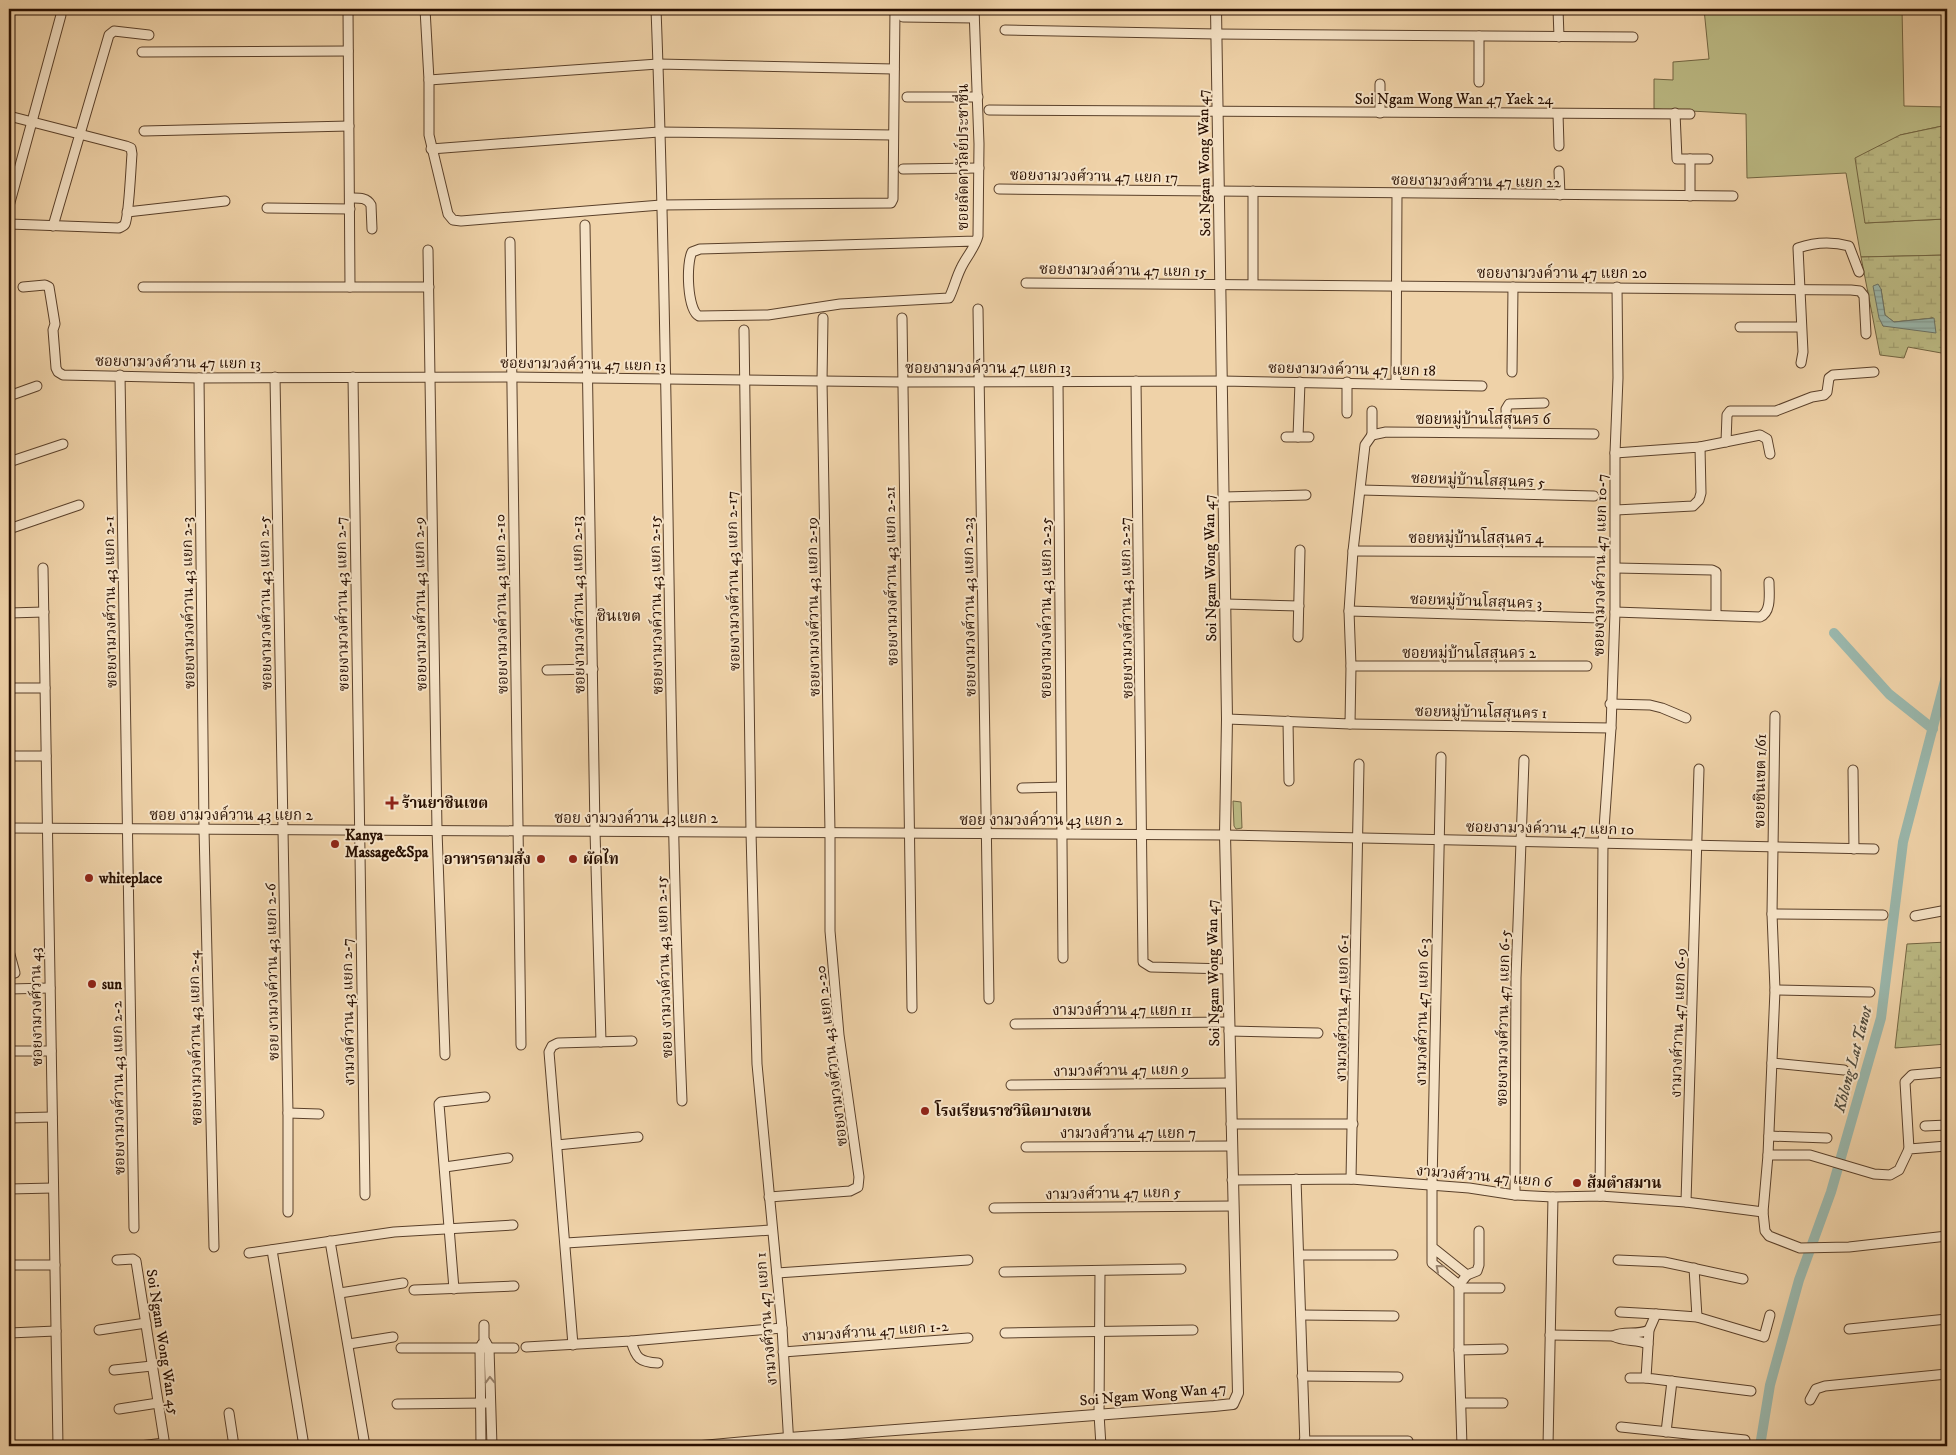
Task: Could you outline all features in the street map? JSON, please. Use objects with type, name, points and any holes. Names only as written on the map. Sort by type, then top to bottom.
[{"type":"street","points":[[348,9],[350,287]]},
{"type":"street","points":[[428,9],[428,135],[448,214],[453,220],[461,221],[661,205],[890,203],[893,200],[895,9]]},
{"type":"street","name":"ซอยงามวงค์วาน 43 แยก 2-15","points":[[656,9],[666,379],[673,832]]},
{"type":"street","name":"Soi Ngam Wong Wan 47","points":[[702,1446],[789,1442],[1099,1414],[1214,1406],[1233,1404],[1236,1400],[1238,1393],[1225,835],[1226,604],[1216,9]]},
{"type":"street","points":[[1558,9],[1559,37]]},
{"type":"street","points":[[903,17],[974,13]]},
{"type":"street","name":"ซอยลัดดาวัลย์ประชาชื่น","points":[[974,13],[979,168],[976,241],[962,266],[949,298],[840,304],[768,315],[699,316],[693,309],[689,291],[689,261],[692,252],[700,249],[976,241]]},
{"type":"street","points":[[9,206],[60,15]]},
{"type":"street","points":[[1005,30],[1217,34],[1633,37]]},
{"type":"street","points":[[53,226],[111,32],[149,35]]},
{"type":"street","points":[[1478,82],[1479,36]]},
{"type":"street","points":[[142,52],[348,51]]},
{"type":"street","points":[[429,80],[658,64],[894,69]]},
{"type":"street","points":[[1380,84],[1380,113]]},
{"type":"street","points":[[906,97],[978,97]]},
{"type":"street","name":"Soi Ngam Wong Wan 47 Yaek 24","points":[[989,110],[1690,114]]},
{"type":"street","points":[[1675,113],[1675,155],[1677,159],[1708,159]]},
{"type":"street","points":[[1558,114],[1558,146]]},
{"type":"street","points":[[9,116],[130,148],[132,154],[125,225],[119,228],[9,224]]},
{"type":"street","points":[[144,131],[348,126]]},
{"type":"street","points":[[431,149],[659,132],[893,135]]},
{"type":"street","points":[[1690,159],[1690,196]]},
{"type":"street","points":[[903,169],[979,168]]},
{"type":"street","points":[[1559,171],[1560,195]]},
{"type":"street","name":"ซอยงามวงศ์วาน 47 แยก 17","points":[[999,189],[1219,191]]},
{"type":"street","name":"ซอยงามวงศ์วาน 47 แยก 22","points":[[1219,191],[1733,196]]},
{"type":"street","points":[[1253,191],[1253,284]]},
{"type":"street","points":[[1396,383],[1397,194]]},
{"type":"street","points":[[350,198],[370,201],[372,229]]},
{"type":"street","points":[[127,212],[225,201]]},
{"type":"street","points":[[267,208],[350,209]]},
{"type":"street","name":"ซอยงามวงศ์วาน 43 แยก 2-13","points":[[585,225],[595,831],[601,1042]]},
{"type":"street","name":"ซอยงามวงค์วาน 43 แยก 2-10","points":[[510,242],[522,1045]]},
{"type":"street","points":[[1800,363],[1803,358],[1798,248],[1811,243],[1835,242],[1849,246],[1859,272]]},
{"type":"street","name":"ซอยงามวงศ์วาน 43 แยก 2-9","points":[[428,250],[437,830],[445,1055]]},
{"type":"street","name":"ซอยงามวงค์วาน 47 แยก 15","points":[[1026,283],[1220,284]]},
{"type":"street","name":"ซอยงามวงค์วาน 47 แยก 20","points":[[1220,284],[1801,288],[1860,291],[1864,296],[1866,334]]},
{"type":"street","name":"ซอยงามวงค์วาน 47 แยก 13","points":[[23,286],[45,285],[49,288],[55,324],[53,330],[58,372],[63,375],[199,378],[511,377],[902,382],[1222,381]]},
{"type":"street","points":[[143,286],[429,287]]},
{"type":"street","points":[[1512,372],[1513,287]]},
{"type":"street","name":"ซอยงามวงศ์วาน 47 แยก 10-7","points":[[1600,1196],[1603,843],[1610,728],[1616,568],[1617,287]]},
{"type":"street","name":"ซอยงามวงศ์วาน 43 แยก 2-23","points":[[978,309],[989,999]]},
{"type":"street","name":"ซอยงามวงศ์วาน 43 แยก 2-19","points":[[823,318],[822,381],[830,832]]},
{"type":"street","name":"ซอยงามวงศ์วาน 43 แยก 2-21","points":[[902,318],[912,1008]]},
{"type":"street","points":[[1740,327],[1802,327]]},
{"type":"street","name":"ซอยงามวงศ์วาน 43 แยก 2-17","points":[[744,330],[751,832],[757,1064],[769,1197]]},
{"type":"street","points":[[1726,442],[1727,415],[1730,411],[1776,411],[1812,397],[1824,395],[1827,392],[1829,378],[1833,375],[1874,372]]},
{"type":"street","name":"ซอยงามวงศ์วาน 43 แยก 2-1","points":[[120,375],[128,828]]},
{"type":"street","name":"ซอยงามวงศ์วาน 43 แยก 2-5","points":[[275,377],[283,829]]},
{"type":"street","name":"ซอยงามวงศ์วาน 43 แยก 2-7","points":[[353,377],[358,830]]},
{"type":"street","name":"ซอยงามวงค์วาน 43 แยก 2-3","points":[[199,378],[204,829]]},
{"type":"street","name":"ซอยงามวงศ์วาน 43 แยก 2-27","points":[[1136,381],[1143,962],[1151,967],[1228,969]]},
{"type":"street","name":"ซอยงามวงค์วาน 47 แยก 18","points":[[1222,381],[1482,386]]},
{"type":"street","name":"ซอยงามวงค์วาน 43 แยก 2-25","points":[[1058,382],[1063,958]]},
{"type":"street","points":[[1298,437],[1300,382]]},
{"type":"street","points":[[1347,413],[1348,382]]},
{"type":"street","points":[[9,396],[38,386]]},
{"type":"street","points":[[1507,432],[1506,409],[1509,404],[1544,403]]},
{"type":"street","points":[[1350,724],[1351,666],[1349,611],[1353,551],[1365,445],[1372,435],[1372,412]]},
{"type":"street","name":"ซอยหมู่บ้านโสสุนคร 6","points":[[1372,435],[1386,432],[1594,434]]},
{"type":"street","points":[[1615,453],[1700,447],[1760,435],[1767,439],[1770,454]]},
{"type":"street","points":[[1286,437],[1309,437]]},
{"type":"street","points":[[9,462],[63,444]]},
{"type":"street","points":[[1616,510],[1693,506],[1699,500],[1701,493],[1700,447]]},
{"type":"street","name":"ซอยหมู่บ้านโสสุนคร 5","points":[[1361,490],[1594,496]]},
{"type":"street","points":[[1224,496],[1306,495]]},
{"type":"street","points":[[9,529],[79,505]]},
{"type":"street","points":[[1298,637],[1300,550]]},
{"type":"street","name":"ซอยหมู่บ้านโสสุนคร 4","points":[[1353,551],[1599,552]]},
{"type":"street","name":"ซอยงามวงศ์วาน 43","points":[[43,568],[58,1446]]},
{"type":"street","points":[[1616,568],[1712,570],[1716,572],[1716,615]]},
{"type":"street","points":[[1615,612],[1760,617],[1765,615],[1768,610],[1769,582]]},
{"type":"street","points":[[1226,604],[1299,606]]},
{"type":"street","name":"ซอยหมู่บ้านโสสุนคร 3","points":[[1349,611],[1601,618]]},
{"type":"street","points":[[9,612],[44,612]]},
{"type":"street","name":"ซอยหมู่บ้านโสสุนคร 2","points":[[1351,666],[1587,666]]},
{"type":"street","points":[[547,670],[593,670]]},
{"type":"street","points":[[9,688],[45,688]]},
{"type":"street","points":[[1610,704],[1650,705],[1686,718]]},
{"type":"street","name":"ซอยชินเขต 1/61","points":[[1762,1212],[1768,1155],[1775,990],[1772,914],[1775,716]]},
{"type":"street","name":"ซอยหมู่บ้านโสสุนคร 1","points":[[1227,719],[1350,724],[1610,728]]},
{"type":"street","points":[[1288,721],[1289,781]]},
{"type":"street","points":[[9,756],[46,756]]},
{"type":"street","name":"งามวงศ์วาน 47 แยก 6-3","points":[[1441,757],[1432,1262],[1459,1286]]},
{"type":"street","name":"ซอยงามวงศ์วาน 47 แยก 6-5","points":[[1515,1195],[1516,978],[1524,760]]},
{"type":"street","name":"งามวงศ์วาน 47 แยก 6-1","points":[[1351,1179],[1359,764]]},
{"type":"street","name":"งามวงศ์วาน 47 แยก 6-9","points":[[1686,1202],[1699,769]]},
{"type":"street","points":[[1853,770],[1854,849]]},
{"type":"street","points":[[1022,788],[1061,787]]},
{"type":"street","name":"ซอย งามวงค์วาน 43 แยก 2","points":[[9,828],[1225,835]]},
{"type":"street","name":"ซอยงามวงศ์วาน 43 แยก 2-2","points":[[128,828],[134,1228]]},
{"type":"street","name":"ซอยงามวงค์วาน 43 แยก 2-4","points":[[204,829],[214,1247]]},
{"type":"street","name":"ซอย งามวงค์วาน 43 แยก 2-6","points":[[283,829],[288,1212]]},
{"type":"street","name":"งามวงศ์วาน 43 แยก 2-7","points":[[358,830],[365,1195]]},
{"type":"street","name":"ซอย งามวงค์วาน 43 แยก 2-15","points":[[673,832],[682,1101]]},
{"type":"street","name":"ซอยงามวงศ์วาน 43 แยก 2-20","points":[[769,1197],[850,1190],[858,1187],[859,1177],[839,1035],[830,931],[830,832]]},
{"type":"street","name":"ซอยงามวงค์วาน 47 แยก 10","points":[[1225,835],[1874,849]]},
{"type":"street","points":[[1915,916],[1947,910]]},
{"type":"street","points":[[1772,914],[1883,915]]},
{"type":"street","points":[[9,952],[16,973]]},
{"type":"street","points":[[9,989],[50,988]]},
{"type":"street","points":[[1775,990],[1870,992]]},
{"type":"street","name":"งามวงศ์วาน 47 แยก 11","points":[[1015,1024],[1229,1027],[1318,1033]]},
{"type":"street","points":[[573,1345],[550,1049],[558,1043],[632,1042]]},
{"type":"street","points":[[9,1052],[51,1051]]},
{"type":"street","points":[[1772,1063],[1844,1070]]},
{"type":"street","points":[[1768,1155],[1810,1155],[1874,1174],[1890,1175],[1899,1170],[1909,1149],[1905,1082],[1912,1075],[1947,1072]]},
{"type":"street","name":"งามวงศ์วาน 47 แยก 9","points":[[1012,1085],[1230,1082]]},
{"type":"street","points":[[454,1289],[440,1103],[485,1097]]},
{"type":"street","points":[[288,1114],[319,1114]]},
{"type":"street","points":[[9,1118],[52,1117]]},
{"type":"street","points":[[1231,1124],[1353,1124]]},
{"type":"street","points":[[1925,1126],[1947,1124]]},
{"type":"street","points":[[1769,1136],[1827,1138]]},
{"type":"street","points":[[557,1145],[638,1137]]},
{"type":"street","name":"งามวงศ์วาน 47 แยก 7","points":[[1026,1148],[1231,1146]]},
{"type":"street","points":[[1909,1149],[1947,1146]]},
{"type":"street","points":[[445,1167],[508,1158]]},
{"type":"street","points":[[1296,1179],[1304,1444],[1408,1441]]},
{"type":"street","name":"งามวงศ์วาน 47 แยก 6","points":[[1232,1180],[1351,1179],[1469,1188],[1515,1195],[1553,1197],[1600,1196],[1686,1202],[1762,1212]]},
{"type":"street","points":[[9,1189],[53,1188]]},
{"type":"street","name":"งามวงศ์วาน 47 แยก 1","points":[[769,1197],[784,1352],[789,1442]]},
{"type":"street","points":[[1548,1446],[1553,1197]]},
{"type":"street","name":"งามวงศ์วาน 47 แยก 5","points":[[994,1208],[1233,1206]]},
{"type":"street","points":[[1762,1212],[1765,1231],[1769,1236],[1800,1248],[1849,1247],[1947,1236]]},
{"type":"street","points":[[249,1253],[394,1232],[513,1225]]},
{"type":"street","points":[[566,1243],[772,1230]]},
{"type":"street","points":[[1462,1446],[1459,1286],[1466,1275],[1477,1271],[1479,1265],[1479,1231]]},
{"type":"street","points":[[330,1241],[365,1446]]},
{"type":"street","points":[[1432,1247],[1466,1275]]},
{"type":"street","points":[[272,1250],[304,1446]]},
{"type":"street","points":[[1299,1254],[1393,1255]]},
{"type":"street","name":"Soi Ngam Wong Wan 45","points":[[117,1260],[132,1259],[136,1262],[165,1445]]},
{"type":"street","points":[[777,1273],[968,1260]]},
{"type":"street","points":[[1618,1260],[1664,1262],[1742,1279]]},
{"type":"street","points":[[9,1266],[55,1265]]},
{"type":"street","points":[[1694,1268],[1697,1317]]},
{"type":"street","points":[[1004,1272],[1181,1269]]},
{"type":"street","points":[[1100,1270],[1100,1446]]},
{"type":"street","points":[[340,1293],[403,1283]]},
{"type":"street","points":[[414,1290],[514,1286]]},
{"type":"street","points":[[1459,1286],[1500,1288]]},
{"type":"street","points":[[1620,1312],[1697,1317],[1764,1337],[1770,1315]]},
{"type":"street","points":[[1646,1378],[1649,1330],[1656,1314]]},
{"type":"street","points":[[1300,1315],[1394,1316]]},
{"type":"street","points":[[1849,1329],[1947,1319]]},
{"type":"street","points":[[99,1330],[146,1323]]},
{"type":"street","points":[[484,1324],[491,1403],[492,1446]]},
{"type":"street","points":[[526,1346],[631,1341],[782,1328]]},
{"type":"street","points":[[1006,1333],[1193,1330]]},
{"type":"street","points":[[1550,1335],[1613,1336],[1619,1333],[1640,1334],[1649,1330]]},
{"type":"street","points":[[9,1333],[56,1331]]},
{"type":"street","points":[[1613,1336],[1620,1340],[1640,1341],[1648,1344]]},
{"type":"street","points":[[349,1344],[393,1338]]},
{"type":"street","name":"งามวงศ์วาน 47 แยก 1-2","points":[[784,1352],[968,1338]]},
{"type":"street","points":[[631,1341],[634,1353],[638,1358],[642,1361],[658,1363]]},
{"type":"street","points":[[401,1348],[514,1348]]},
{"type":"street","points":[[482,1446],[481,1403],[485,1348]]},
{"type":"street","points":[[1459,1350],[1503,1349]]},
{"type":"street","points":[[114,1370],[152,1366]]},
{"type":"street","points":[[1810,1400],[1816,1390],[1825,1386],[1947,1374]]},
{"type":"street","points":[[1302,1376],[1398,1377]]},
{"type":"street","points":[[1630,1378],[1646,1378],[1751,1391]]},
{"type":"street","points":[[1666,1432],[1672,1381]]},
{"type":"street","points":[[119,1409],[158,1403]]},
{"type":"street","points":[[397,1404],[491,1403]]},
{"type":"street","points":[[1462,1403],[1503,1403]]},
{"type":"street","points":[[229,1413],[234,1446]]},
{"type":"street","points":[[1621,1427],[1745,1440]]},
{"type":"street","points":[[140,1446],[165,1445]]},
{"type":"green space","points":[[1704,9],[1902,9],[1904,106],[1946,107],[1947,71],[1947,125],[1900,135],[1865,223],[1945,219],[1947,203],[1947,255],[1861,257],[1846,173],[1747,178],[1746,114],[1654,109],[1654,79],[1673,80],[1673,62],[1709,59]]},
{"type":"green space","points":[[1947,125],[1947,203],[1945,219],[1865,223],[1855,158],[1900,135]]},
{"type":"green space","points":[[1947,255],[1947,354],[1908,347],[1904,358],[1880,355],[1861,257]],"holes":[[[1881,289],[1885,315],[1894,322],[1933,318],[1883,326]]]},
{"type":"green space","points":[[1233,801],[1241,802],[1242,828],[1236,829],[1234,826]]},
{"type":"green space","points":[[1947,942],[1947,1044],[1895,1048],[1907,944]]},
{"type":"shaded area","points":[[1878,284],[1881,289],[1885,315],[1894,322],[1934,318],[1936,333],[1883,326],[1879,318],[1873,286]]},
{"type":"waterway","points":[[1834,633],[1889,694],[1933,729]]},
{"type":"waterway","name":"Khlong Lat Tanot","points":[[1760,1446],[1770,1385],[1799,1280],[1831,1192],[1881,1018],[1903,842],[1947,673]]},
{"type":"place","name":"ร้านยาชินเขต","points":[[392,803]]},
{"type":"place","name":"Kanya Massage&Spa","points":[[335,844]]},
{"type":"place","name":"อาหารตามสั่ง","points":[[541,859]]},
{"type":"place","name":"ผัดไท","points":[[573,859]]},
{"type":"place","name":"whiteplace","points":[[89,878]]},
{"type":"place","name":"sun","points":[[92,984]]},
{"type":"place","name":"โรงเรียนราชวินิตบางเขน","points":[[925,1111]]},
{"type":"place","name":"ส้มตำสมาน","points":[[1577,1183]]},
{"type":"district","name":"ชินเขต","points":[[619,615]]}]
